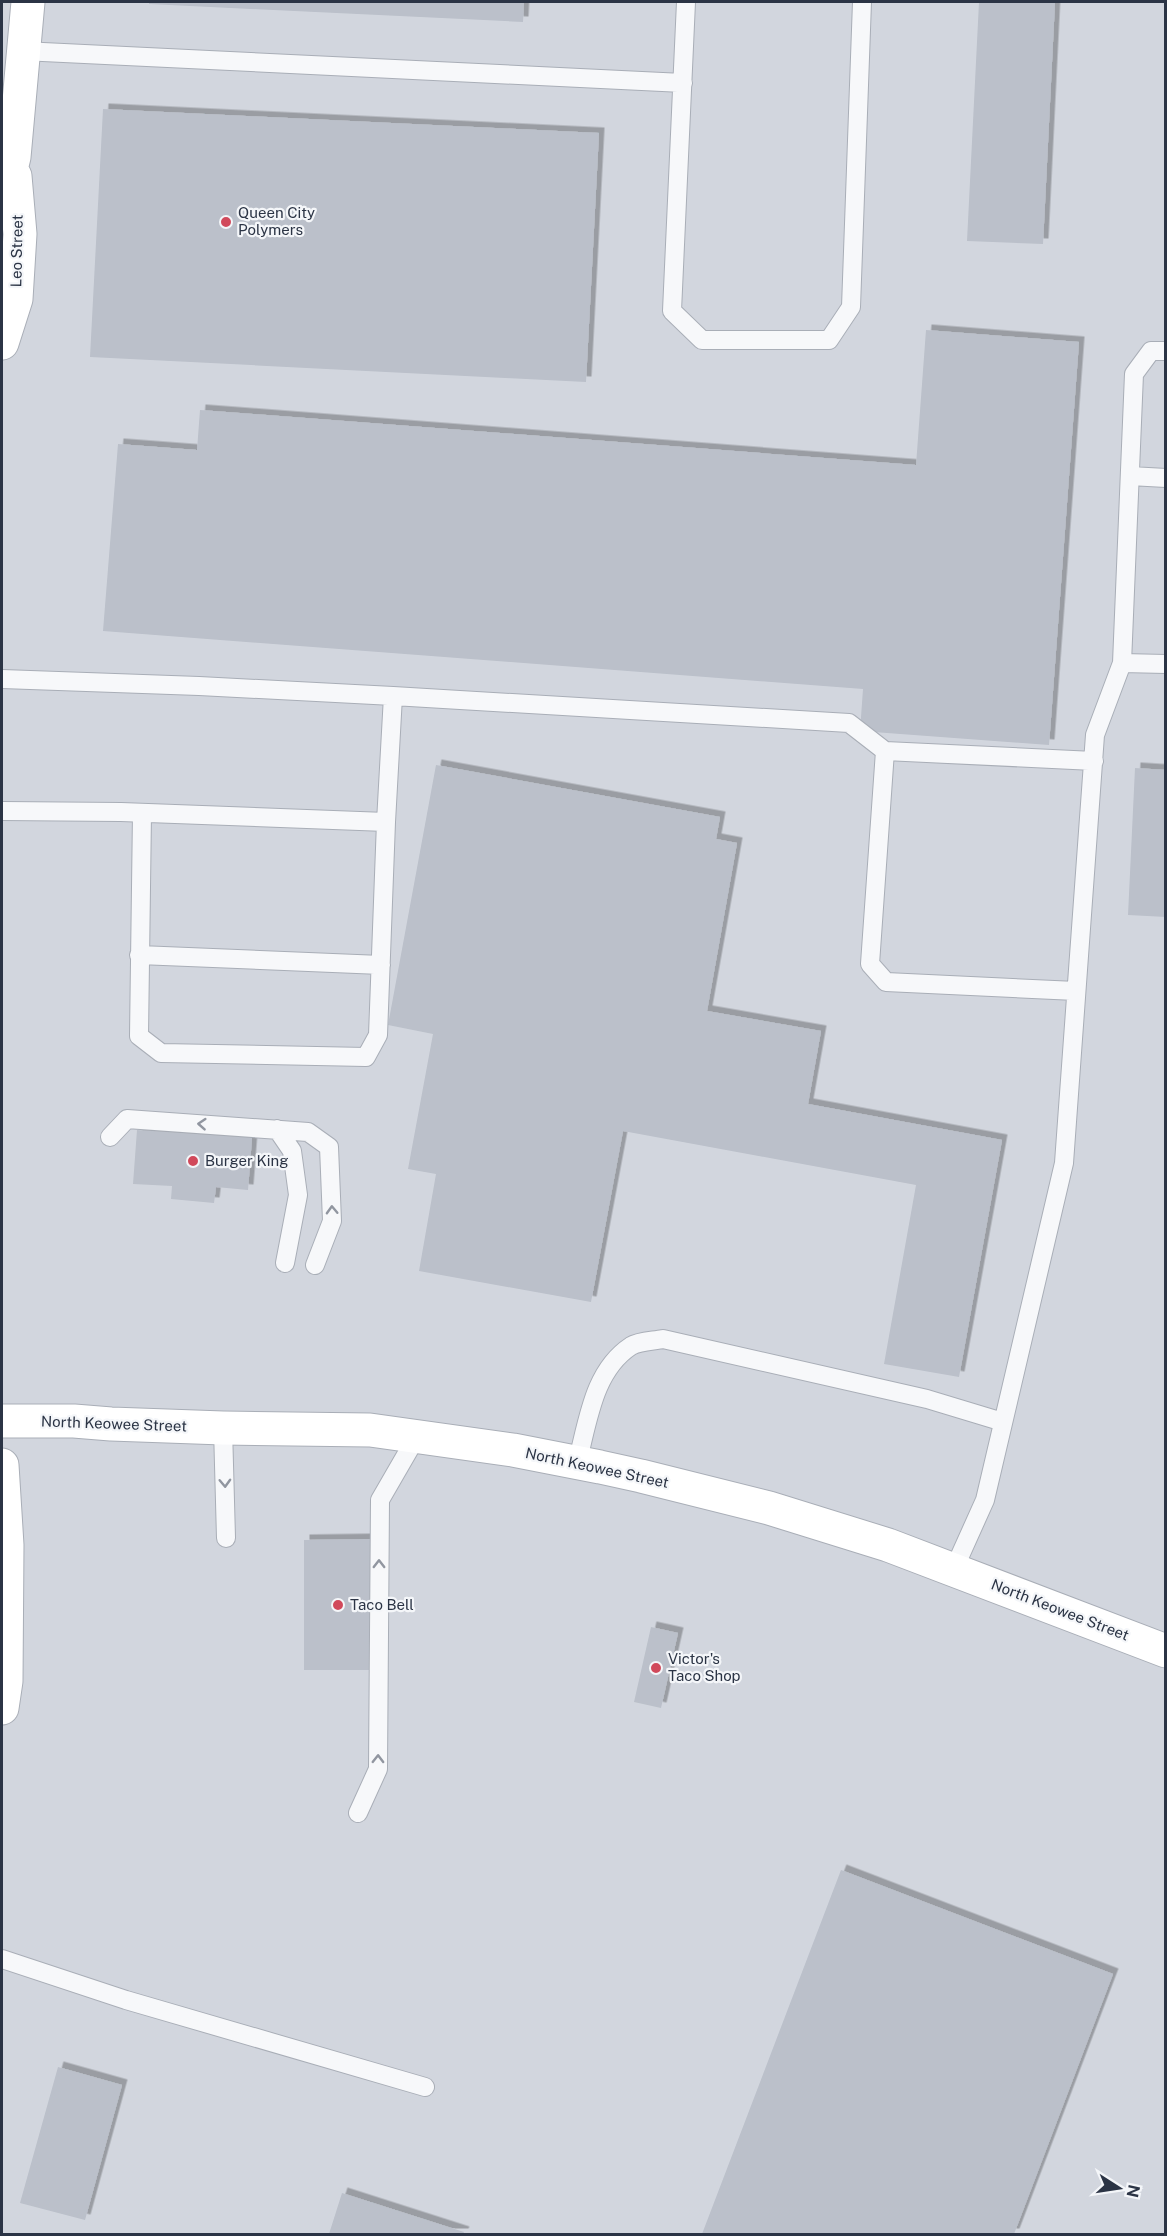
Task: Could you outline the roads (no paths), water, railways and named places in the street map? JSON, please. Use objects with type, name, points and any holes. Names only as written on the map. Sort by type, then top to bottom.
[{"type":"main road","name":"Leo Street","points":[[2,343],[16,299],[20,234],[14,157],[28,2]]},
{"type":"main road","name":"Leo Street","points":[[2,207],[14,157]]},
{"type":"main road","name":"North Keowee Street","points":[[2,1421],[370,1430],[513,1450],[640,1476],[769,1508],[888,1545],[1166,1651]]},
{"type":"main road","points":[[2,1465],[7,1557],[6,1682],[2,1708]]},
{"type":"lane","points":[[686,2],[672,311],[702,340],[829,340],[851,308],[862,2]]},
{"type":"lane","points":[[22,51],[683,83]]},
{"type":"lane","points":[[954,1569],[985,1500],[1064,1163],[1095,735],[1122,663],[1134,374],[1151,351],[1166,351]]},
{"type":"lane","points":[[1130,476],[1166,478]]},
{"type":"lane","points":[[1122,663],[1166,664]]},
{"type":"lane","points":[[2,679],[393,696],[849,723],[885,751],[1094,761]]},
{"type":"lane","points":[[142,813],[139,1036],[161,1053],[366,1057],[378,1035],[393,696]]},
{"type":"lane","points":[[885,751],[870,964],[886,982],[1076,991]]},
{"type":"lane","points":[[2,811],[142,813],[386,822]]},
{"type":"lane","points":[[140,955],[381,965]]},
{"type":"lane","points":[[110,1137],[127,1119],[308,1131],[329,1147],[332,1221],[315,1265]]},
{"type":"lane","points":[[277,1130],[292,1151],[298,1195],[285,1263]]},
{"type":"lane","points":[[577,1463],[595,1394],[607,1367],[633,1345],[663,1339],[927,1399],[1003,1422]]},
{"type":"lane","points":[[223,1428],[226,1538]]},
{"type":"lane","points":[[358,1813],[378,1769],[380,1500],[417,1436]]},
{"type":"lane","points":[[2,1959],[138,2003],[425,2087]]},
{"type":"place","name":"Queen City Polymers","points":[[226,222]]},
{"type":"place","name":"Burger King","points":[[193,1161]]},
{"type":"place","name":"Taco Bell","points":[[338,1605]]},
{"type":"place","name":"Victor's Taco Shop","points":[[656,1668]]}]
